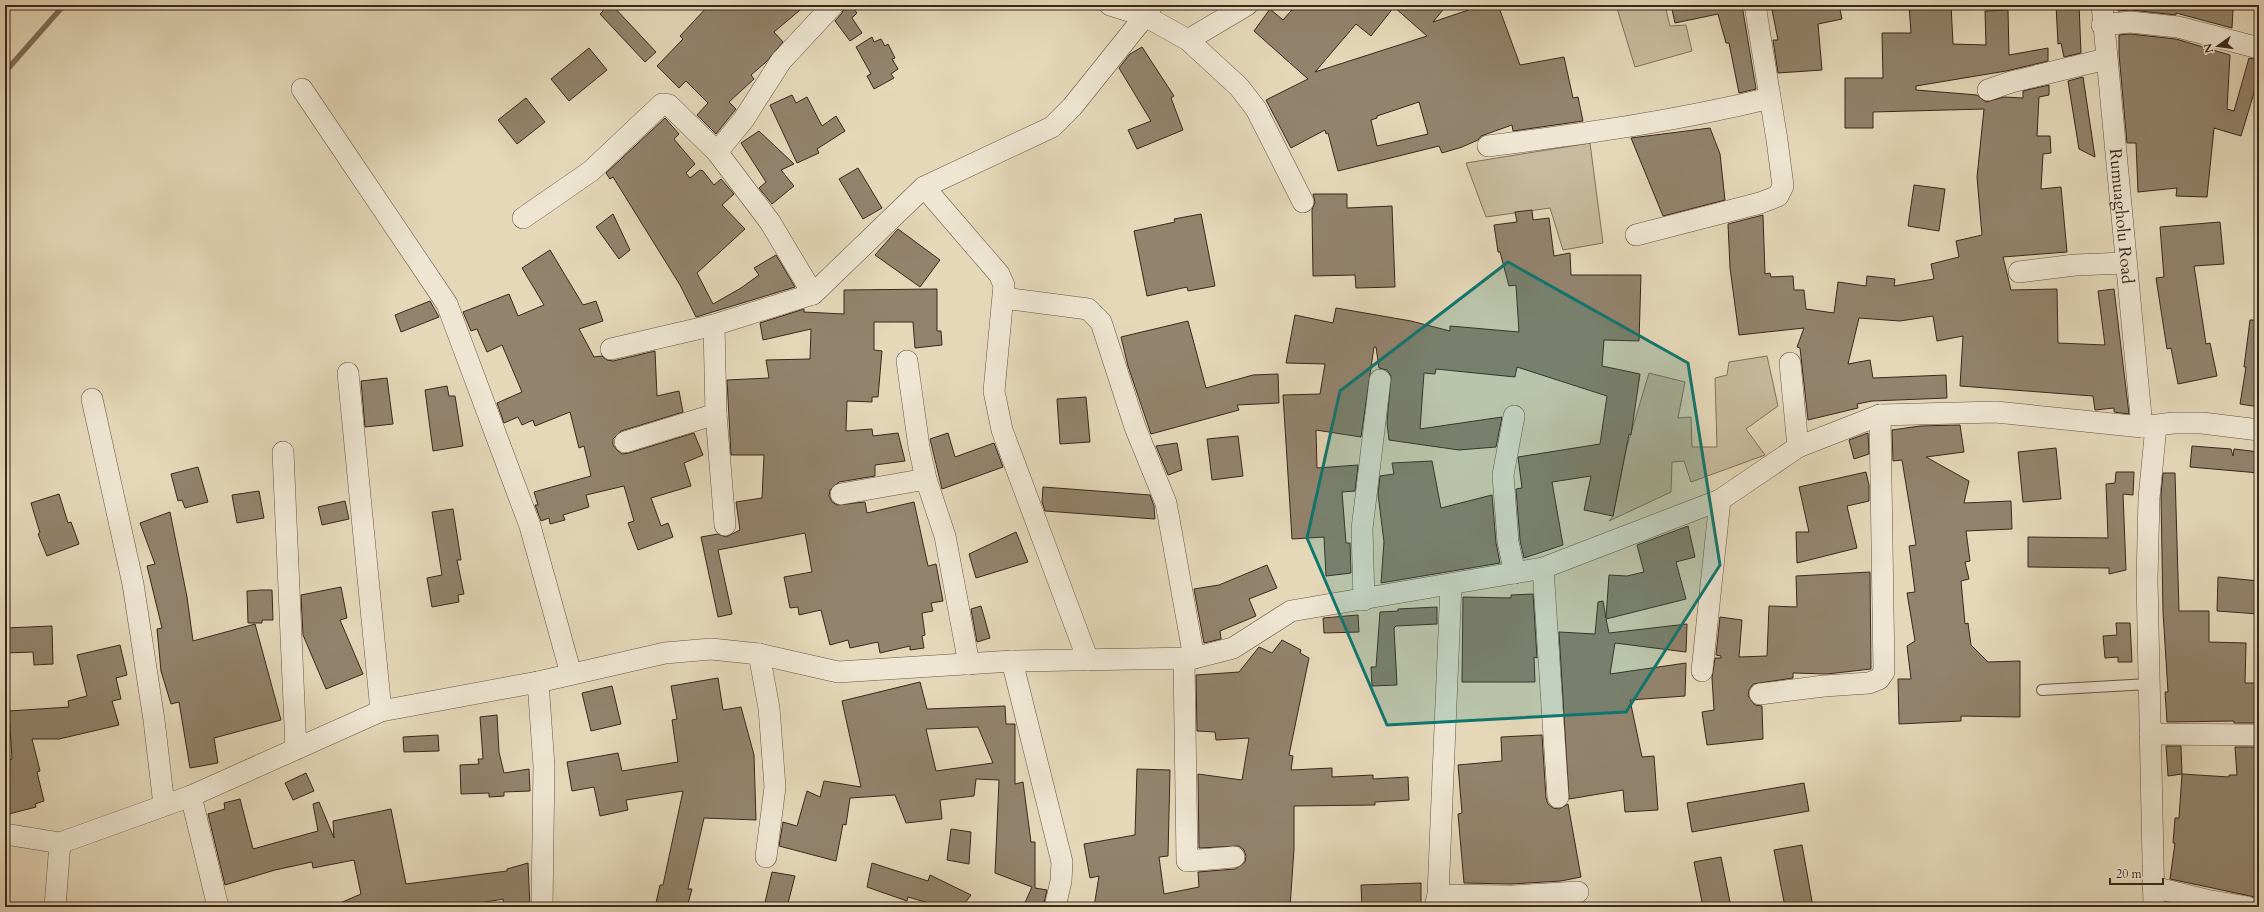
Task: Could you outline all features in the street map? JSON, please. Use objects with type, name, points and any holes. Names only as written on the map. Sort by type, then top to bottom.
[{"type":"street","points":[[717,152],[744,119],[781,61],[833,5]]},
{"type":"street","points":[[1110,5],[1148,10],[1188,40],[1239,87],[1256,109],[1303,202]]},
{"type":"street","points":[[1188,40],[1247,5]]},
{"type":"street","points":[[1636,235],[1760,203],[1778,196],[1782,186],[1755,5]]},
{"type":"street","points":[[611,349],[714,326],[813,294],[924,186],[1052,127],[1072,107],[1148,10]]},
{"type":"street","points":[[2102,15],[2130,22],[2178,27],[2259,48]]},
{"type":"street","name":"Rumuagholu Road","points":[[2102,15],[2126,263],[2149,427],[2147,565],[2153,897]]},
{"type":"street","points":[[1988,90],[2064,68],[2106,59]]},
{"type":"street","points":[[302,89],[447,304],[530,526],[571,674]]},
{"type":"street","points":[[1488,146],[1623,128],[1705,114],[1770,98]]},
{"type":"street","points":[[523,218],[591,171],[662,104],[669,105],[717,152],[770,222],[813,294]]},
{"type":"street","points":[[924,186],[999,274],[1004,285],[1004,298],[994,391],[1002,430],[1088,660]]},
{"type":"street","points":[[2019,272],[2075,265],[2126,263]]},
{"type":"street","points":[[1004,298],[1088,309],[1101,322],[1135,427],[1166,504],[1189,658],[1187,861],[1234,857]]},
{"type":"street","points":[[714,326],[716,414],[725,525]]},
{"type":"street","points":[[907,361],[919,447],[926,479],[945,536],[969,664]]},
{"type":"street","points":[[1790,363],[1798,448]]},
{"type":"street","points":[[348,373],[381,711]]},
{"type":"street","points":[[1364,600],[1362,529],[1380,380]]},
{"type":"street","points":[[92,399],[133,584],[154,720],[164,805]]},
{"type":"street","points":[[5,834],[60,843],[191,796],[381,711],[538,682],[665,653],[711,649],[759,654],[838,672],[1012,661],[1189,658],[1234,648],[1291,611],[1364,600],[1543,568],[1720,500],[1798,448],[1880,415],[1996,412],[2149,427],[2173,423],[2202,423],[2259,430]]},
{"type":"street","points":[[625,442],[716,414]]},
{"type":"street","points":[[1760,694],[1824,686],[1869,683],[1879,679],[1884,672],[1880,415]]},
{"type":"street","points":[[1514,416],[1503,475],[1508,542],[1515,573]]},
{"type":"street","points":[[283,452],[296,749]]},
{"type":"street","points":[[841,494],[926,479]]},
{"type":"street","points":[[1702,671],[1711,600],[1720,500]]},
{"type":"street","points":[[1543,568],[1558,797]]},
{"type":"street","points":[[1451,584],[1436,901],[1578,892]]},
{"type":"street","points":[[759,654],[769,708],[775,787],[766,857]]},
{"type":"street","points":[[1012,661],[1062,862],[1061,881],[1055,907]]},
{"type":"street","points":[[538,682],[544,766],[542,907]]},
{"type":"street","points":[[2150,734],[2259,735]]},
{"type":"street","points":[[191,796],[218,907]]},
{"type":"street","points":[[55,907],[60,843]]},
{"type":"street","points":[[2153,897],[2206,900],[2248,907]]},
{"type":"lane","points":[[2042,690],[2149,684]]},
{"type":"highlighted area","points":[[1508,262],[1688,363],[1720,565],[1626,712],[1387,725],[1307,538],[1340,391]]},
{"type":"shaded area","points":[[1616,5],[1665,5],[1670,26],[1686,25],[1692,51],[1635,67]]},
{"type":"shaded area","points":[[1590,143],[1603,243],[1563,250],[1550,208],[1486,217],[1466,163]]},
{"type":"shaded area","points":[[1767,356],[1778,406],[1746,429],[1765,455],[1691,482],[1684,461],[1672,462],[1671,492],[1609,521],[1613,516],[1626,450],[1649,373],[1685,382],[1678,418],[1691,417],[1692,447],[1717,447],[1715,378],[1727,375],[1729,362]]},
{"type":"building","points":[[609,5],[612,5],[656,52],[645,62],[600,14]]},
{"type":"building","points":[[709,5],[806,5],[774,32],[783,42],[766,62],[751,75],[754,79],[729,102],[736,109],[716,134],[697,115],[708,103],[686,81],[679,88],[657,66],[683,39],[680,36]]},
{"type":"building","points":[[845,5],[851,5],[857,13],[852,18],[862,33],[850,41],[835,21],[842,13]]},
{"type":"building","points":[[1296,5],[1447,5],[1433,22],[1483,5],[1498,5],[1520,65],[1564,57],[1573,98],[1578,97],[1583,121],[1513,131],[1512,125],[1481,136],[1478,140],[1462,147],[1442,153],[1439,146],[1338,171],[1328,133],[1326,134],[1325,130],[1291,148],[1266,100],[1308,79],[1254,31],[1270,9],[1283,20]],"holes":[[[1394,7],[1427,36],[1315,72],[1356,24],[1371,36]],[[1419,102],[1428,134],[1377,146],[1371,120],[1377,118],[1377,116]]]},
{"type":"building","points":[[1671,5],[1742,5],[1756,89],[1739,93],[1729,43],[1726,43],[1718,14],[1675,23]]},
{"type":"building","points":[[1798,5],[1839,5],[1842,19],[1818,24],[1822,70],[1778,73],[1773,40],[1778,40],[1772,10]]},
{"type":"building","points":[[1909,5],[1951,5],[1953,44],[1986,45],[1985,11],[2008,10],[2009,55],[2048,48],[2048,61],[2006,71],[1916,86],[1916,90],[1977,95],[1986,102],[2004,97],[2023,98],[2023,91],[2049,85],[2049,95],[2039,97],[2037,136],[2050,136],[2051,153],[2043,154],[2041,189],[2061,187],[2067,252],[2003,257],[2011,290],[2057,289],[2058,343],[2105,345],[2098,291],[2114,289],[2129,414],[2114,412],[2114,408],[2095,410],[2093,396],[1960,386],[1963,336],[1937,341],[1933,316],[1900,321],[1859,318],[1848,364],[1870,360],[1873,378],[1946,375],[1947,398],[1872,401],[1857,404],[1858,408],[1808,420],[1800,348],[1797,347],[1804,328],[1739,335],[1730,268],[1728,224],[1763,215],[1765,274],[1770,273],[1771,277],[1793,276],[1794,290],[1804,290],[1806,309],[1834,313],[1838,282],[1866,286],[1867,276],[1895,279],[1894,286],[1934,279],[1931,264],[1959,257],[1956,241],[1982,235],[1977,177],[1984,109],[1873,112],[1873,128],[1845,128],[1845,78],[1883,78],[1882,33],[1911,33]]},
{"type":"building","points":[[2056,5],[2079,5],[2081,53],[2064,57],[2061,43],[2058,44]]},
{"type":"building","points":[[2118,5],[2210,5],[2233,10],[2232,28],[2176,13],[2176,15],[2131,10],[2118,11]]},
{"type":"building","points":[[2130,34],[2176,39],[2230,55],[2227,109],[2234,111],[2249,58],[2259,60],[2259,76],[2241,136],[2214,128],[2207,197],[2176,196],[2177,188],[2138,192],[2136,143],[2127,143],[2119,54],[2119,35]]},
{"type":"building","points":[[872,37],[874,42],[881,39],[885,46],[888,44],[895,58],[892,59],[898,69],[891,74],[894,78],[874,89],[867,76],[871,74],[856,47]]},
{"type":"building","points":[[1142,47],[1174,96],[1171,98],[1183,130],[1137,149],[1128,130],[1151,121],[1119,68],[1130,54]]},
{"type":"building","points":[[589,48],[607,70],[569,101],[551,79]]},
{"type":"building","points":[[2083,77],[2095,157],[2079,149],[2068,81]]},
{"type":"building","points":[[792,95],[796,103],[807,97],[822,126],[836,116],[845,131],[817,149],[819,153],[797,163],[770,105]]},
{"type":"building","points":[[526,98],[545,122],[517,144],[498,120]]},
{"type":"building","points":[[665,118],[679,134],[674,139],[695,164],[686,173],[690,178],[700,170],[703,171],[714,185],[721,179],[734,194],[722,205],[745,229],[697,273],[713,304],[741,288],[759,275],[754,268],[776,255],[795,287],[696,317],[680,285],[613,177],[610,179],[606,173]]},
{"type":"building","points":[[1710,128],[1720,154],[1725,200],[1663,216],[1631,138]]},
{"type":"building","points":[[759,131],[794,164],[781,170],[794,186],[772,204],[759,188],[766,182],[741,143]]},
{"type":"building","points":[[858,168],[882,208],[863,219],[839,179]]},
{"type":"building","points":[[1914,185],[1945,189],[1939,231],[1908,226]]},
{"type":"building","points":[[1313,194],[1347,194],[1347,208],[1392,206],[1395,287],[1356,288],[1355,275],[1313,276],[1312,210],[1315,202]]},
{"type":"building","points":[[1532,210],[1533,220],[1549,218],[1554,256],[1570,253],[1571,275],[1641,275],[1639,341],[1604,340],[1602,366],[1640,374],[1631,435],[1629,434],[1613,516],[1584,510],[1591,476],[1552,482],[1563,545],[1524,558],[1520,540],[1516,489],[1522,488],[1518,457],[1600,444],[1607,396],[1517,367],[1515,377],[1436,369],[1435,374],[1424,373],[1420,429],[1502,417],[1496,447],[1459,450],[1389,440],[1387,423],[1391,376],[1387,370],[1379,368],[1376,347],[1374,347],[1361,437],[1316,430],[1317,468],[1358,465],[1355,491],[1342,492],[1346,543],[1350,543],[1351,573],[1326,576],[1324,537],[1292,539],[1283,395],[1320,394],[1325,364],[1286,363],[1295,315],[1333,323],[1336,308],[1411,321],[1450,331],[1450,326],[1519,332],[1516,285],[1509,286],[1500,252],[1498,252],[1494,225],[1517,222],[1515,212]]},
{"type":"building","points":[[613,214],[630,250],[619,259],[596,227]]},
{"type":"building","points":[[1201,214],[1215,286],[1188,291],[1187,287],[1147,296],[1134,231],[1175,222],[1174,219]]},
{"type":"building","points":[[2220,222],[2224,264],[2194,266],[2206,344],[2210,343],[2217,376],[2178,384],[2171,348],[2167,349],[2156,278],[2164,277],[2160,227]]},
{"type":"building","points":[[898,229],[940,260],[920,287],[875,255]]},
{"type":"building","points":[[550,250],[583,305],[596,301],[603,321],[579,329],[594,357],[602,356],[607,360],[613,361],[655,351],[657,396],[679,391],[683,412],[621,431],[613,439],[613,445],[622,454],[629,453],[694,433],[703,455],[684,463],[691,486],[651,498],[661,526],[668,523],[673,537],[638,550],[628,523],[634,521],[624,486],[586,495],[589,507],[563,515],[565,520],[550,524],[549,518],[541,521],[535,505],[538,505],[534,492],[591,476],[584,446],[579,448],[570,412],[535,426],[533,420],[522,425],[518,417],[504,423],[497,403],[522,392],[502,345],[487,352],[477,329],[471,331],[463,312],[509,294],[518,316],[544,305],[522,268]]},
{"type":"building","points":[[937,289],[937,331],[941,331],[942,345],[915,348],[913,322],[874,322],[874,350],[882,351],[878,397],[872,397],[872,402],[847,401],[846,431],[872,429],[873,436],[898,433],[905,461],[875,465],[875,476],[839,482],[830,490],[829,496],[832,502],[837,505],[865,502],[867,513],[914,502],[928,566],[936,564],[943,601],[931,603],[933,611],[922,613],[925,635],[922,636],[924,648],[910,650],[910,646],[880,653],[878,642],[850,648],[848,640],[830,645],[821,610],[799,615],[798,607],[790,608],[784,577],[812,572],[805,533],[718,550],[732,614],[718,617],[701,537],[718,534],[726,537],[740,530],[736,502],[762,498],[764,455],[731,455],[727,380],[769,378],[766,360],[810,359],[811,329],[763,340],[760,323],[804,309],[804,312],[844,314],[844,290]]},
{"type":"building","points":[[430,301],[439,317],[401,332],[395,315]]},
{"type":"building","points":[[2250,320],[2259,320],[2259,407],[2240,404],[2246,367],[2244,367]]},
{"type":"building","points":[[1188,321],[1206,388],[1253,375],[1278,374],[1279,403],[1237,405],[1239,410],[1151,434],[1128,366],[1121,337]]},
{"type":"building","points":[[387,378],[393,424],[365,427],[361,381]]},
{"type":"building","points":[[447,386],[449,396],[455,396],[463,446],[433,451],[425,390]]},
{"type":"building","points":[[1086,397],[1090,442],[1060,444],[1057,399]]},
{"type":"building","points":[[1960,425],[1964,452],[1926,457],[1969,481],[1964,503],[2011,501],[2012,529],[1966,531],[1970,561],[1965,562],[1969,579],[1961,581],[1965,624],[1968,623],[1971,645],[1988,662],[2020,661],[2020,717],[1961,716],[1961,721],[1899,724],[1898,679],[1911,679],[1907,646],[1915,641],[1907,593],[1915,592],[1909,546],[1916,545],[1902,460],[1893,461],[1892,430],[1920,426]]},
{"type":"building","points":[[948,433],[955,457],[994,443],[1003,467],[942,489],[930,439]]},
{"type":"building","points":[[1868,433],[1869,454],[1854,459],[1849,440]]},
{"type":"building","points":[[1238,436],[1243,476],[1212,480],[1207,439]]},
{"type":"building","points":[[1177,443],[1182,470],[1168,475],[1156,446]]},
{"type":"building","points":[[2192,446],[2231,449],[2233,456],[2234,449],[2259,452],[2259,473],[2190,467]]},
{"type":"building","points":[[2056,448],[2061,499],[2023,502],[2018,452]]},
{"type":"building","points":[[1432,461],[1441,508],[1492,495],[1496,543],[1500,563],[1381,583],[1384,542],[1378,494],[1380,476],[1394,474],[1392,463]]},
{"type":"building","points":[[198,467],[208,502],[185,508],[182,500],[178,501],[171,474]]},
{"type":"building","points":[[1866,472],[1869,485],[1869,501],[1847,506],[1857,548],[1797,563],[1796,532],[1809,532],[1799,487]]},
{"type":"building","points":[[2116,472],[2134,472],[2133,495],[2123,494],[2126,570],[2109,574],[2109,568],[2028,567],[2028,537],[2108,538],[2106,484],[2115,483]]},
{"type":"building","points":[[2163,473],[2175,473],[2179,611],[2209,611],[2209,642],[2246,643],[2245,683],[2259,683],[2259,723],[2234,723],[2234,721],[2167,722],[2165,692],[2168,692],[2163,612],[2161,495]]},
{"type":"building","points":[[1043,487],[1150,495],[1154,506],[1155,519],[1045,511],[1042,502]]},
{"type":"building","points":[[259,491],[264,518],[237,523],[232,495]]},
{"type":"building","points":[[59,494],[68,523],[71,522],[79,544],[47,556],[38,534],[40,533],[31,503]]},
{"type":"building","points":[[345,501],[349,519],[322,525],[318,507]]},
{"type":"building","points":[[453,509],[461,560],[457,560],[464,594],[458,595],[459,602],[432,607],[427,578],[442,575],[432,512]]},
{"type":"building","points":[[170,512],[187,597],[193,641],[255,624],[281,720],[214,738],[218,763],[190,768],[179,702],[171,704],[161,671],[157,629],[162,628],[147,566],[155,564],[140,523]]},
{"type":"building","points":[[1688,526],[1695,557],[1676,562],[1686,599],[1606,619],[1609,633],[1687,624],[1686,652],[1615,643],[1610,674],[1686,663],[1685,696],[1630,700],[1642,757],[1654,756],[1658,810],[1625,812],[1623,790],[1569,799],[1559,632],[1595,634],[1598,602],[1603,601],[1606,618],[1609,575],[1627,576],[1644,572],[1637,545]]},
{"type":"building","points":[[1016,532],[1028,562],[976,578],[969,554]]},
{"type":"building","points":[[1267,565],[1277,588],[1249,599],[1256,616],[1220,631],[1221,639],[1204,643],[1194,589],[1219,585]]},
{"type":"building","points":[[1870,572],[1871,669],[1827,674],[1793,673],[1793,678],[1753,684],[1749,690],[1748,696],[1755,705],[1762,706],[1763,739],[1707,745],[1702,712],[1714,710],[1712,678],[1715,658],[1721,658],[1721,656],[1716,655],[1720,617],[1742,620],[1739,657],[1767,656],[1769,606],[1797,607],[1796,576]]},
{"type":"building","points":[[2218,577],[2259,581],[2259,614],[2217,611]]},
{"type":"building","points":[[341,587],[347,618],[340,620],[363,674],[326,689],[303,635],[301,595]]},
{"type":"building","points":[[272,590],[273,620],[262,620],[262,623],[248,623],[247,591]]},
{"type":"building","points":[[1533,594],[1537,658],[1534,657],[1535,682],[1462,682],[1463,597],[1511,598],[1511,595]]},
{"type":"building","points":[[981,606],[990,638],[977,642],[971,609]]},
{"type":"building","points":[[1437,607],[1437,624],[1396,626],[1394,628],[1397,685],[1372,686],[1371,667],[1376,667],[1380,612],[1398,611],[1398,609]]},
{"type":"building","points":[[1358,615],[1359,632],[1324,633],[1323,618]]},
{"type":"building","points":[[2116,623],[2130,623],[2132,662],[2118,662],[2118,657],[2105,658],[2103,636],[2117,635]]},
{"type":"building","points":[[52,626],[53,664],[34,665],[33,652],[5,653],[5,628]]},
{"type":"building","points":[[1282,640],[1301,650],[1300,653],[1309,658],[1289,755],[1293,756],[1291,770],[1332,768],[1332,777],[1373,775],[1373,779],[1408,777],[1409,800],[1375,802],[1375,805],[1294,806],[1294,849],[1290,907],[1094,907],[1099,876],[1090,878],[1084,844],[1135,835],[1137,769],[1170,770],[1168,856],[1159,857],[1164,894],[1199,887],[1198,872],[1235,869],[1245,862],[1246,856],[1244,850],[1239,846],[1199,848],[1198,774],[1242,780],[1249,738],[1216,740],[1215,732],[1197,731],[1196,675],[1239,672],[1259,647],[1272,653]]},
{"type":"building","points":[[120,645],[127,675],[116,678],[121,699],[112,701],[119,725],[59,739],[32,739],[40,771],[37,772],[44,801],[35,804],[36,807],[5,815],[5,761],[12,759],[9,711],[69,707],[68,701],[87,696],[77,655]]},
{"type":"building","points":[[718,678],[723,710],[741,707],[754,755],[756,820],[704,818],[688,889],[692,889],[687,907],[655,907],[660,885],[663,885],[683,791],[626,800],[628,810],[600,816],[594,787],[572,791],[567,762],[618,753],[622,771],[678,762],[672,720],[677,719],[671,686]]},
{"type":"building","points":[[920,682],[927,709],[1005,706],[1006,724],[1015,724],[1015,784],[1023,782],[1031,842],[1035,842],[1035,888],[1047,890],[1043,907],[1023,907],[1032,887],[995,873],[999,780],[976,779],[974,796],[940,800],[942,819],[906,823],[895,795],[850,798],[846,825],[843,824],[836,861],[779,846],[783,822],[797,826],[807,791],[820,797],[824,781],[861,787],[842,701]],"holes":[[[978,727],[993,763],[936,771],[926,729]]]},
{"type":"building","points":[[612,686],[621,724],[591,731],[582,693]]},
{"type":"building","points":[[497,715],[499,752],[504,773],[529,769],[530,791],[504,792],[504,796],[489,797],[489,793],[461,794],[460,765],[479,764],[478,759],[483,759],[480,717]]},
{"type":"building","points":[[438,735],[439,751],[404,752],[403,737]]},
{"type":"building","points":[[1542,735],[1546,798],[1548,804],[1553,808],[1559,809],[1568,804],[1581,877],[1561,881],[1511,884],[1464,883],[1458,814],[1462,813],[1458,765],[1502,761],[1501,737]]},
{"type":"building","points":[[2166,746],[2181,746],[2182,774],[2168,776]]},
{"type":"building","points":[[2235,747],[2259,747],[2259,757],[2255,757],[2256,795],[2259,795],[2259,887],[2255,887],[2255,897],[2170,879],[2175,843],[2173,843],[2175,818],[2179,818],[2182,774],[2229,777],[2229,775],[2237,775]]},
{"type":"building","points":[[306,773],[314,791],[293,800],[285,783]]},
{"type":"building","points":[[1804,783],[1809,811],[1692,832],[1687,803]]},
{"type":"building","points":[[240,799],[253,849],[318,831],[313,804],[319,802],[334,838],[333,821],[391,809],[406,884],[507,871],[507,869],[528,863],[530,907],[504,907],[503,899],[458,907],[331,907],[361,894],[354,860],[313,868],[312,862],[275,870],[225,885],[208,814],[225,809],[224,803]]},
{"type":"building","points":[[951,829],[971,832],[969,864],[947,860]]},
{"type":"building","points":[[1802,845],[1813,907],[1785,907],[1774,850]]},
{"type":"building","points":[[1721,857],[1731,907],[1703,907],[1694,862]]},
{"type":"building","points":[[872,863],[928,881],[930,875],[971,895],[962,907],[942,907],[908,897],[907,901],[867,887]]},
{"type":"building","points":[[772,872],[795,876],[787,907],[764,907]]},
{"type":"building","points":[[1421,883],[1421,907],[1362,907],[1361,885]]},
{"type":"waterway","points":[[5,72],[64,5]]}]
